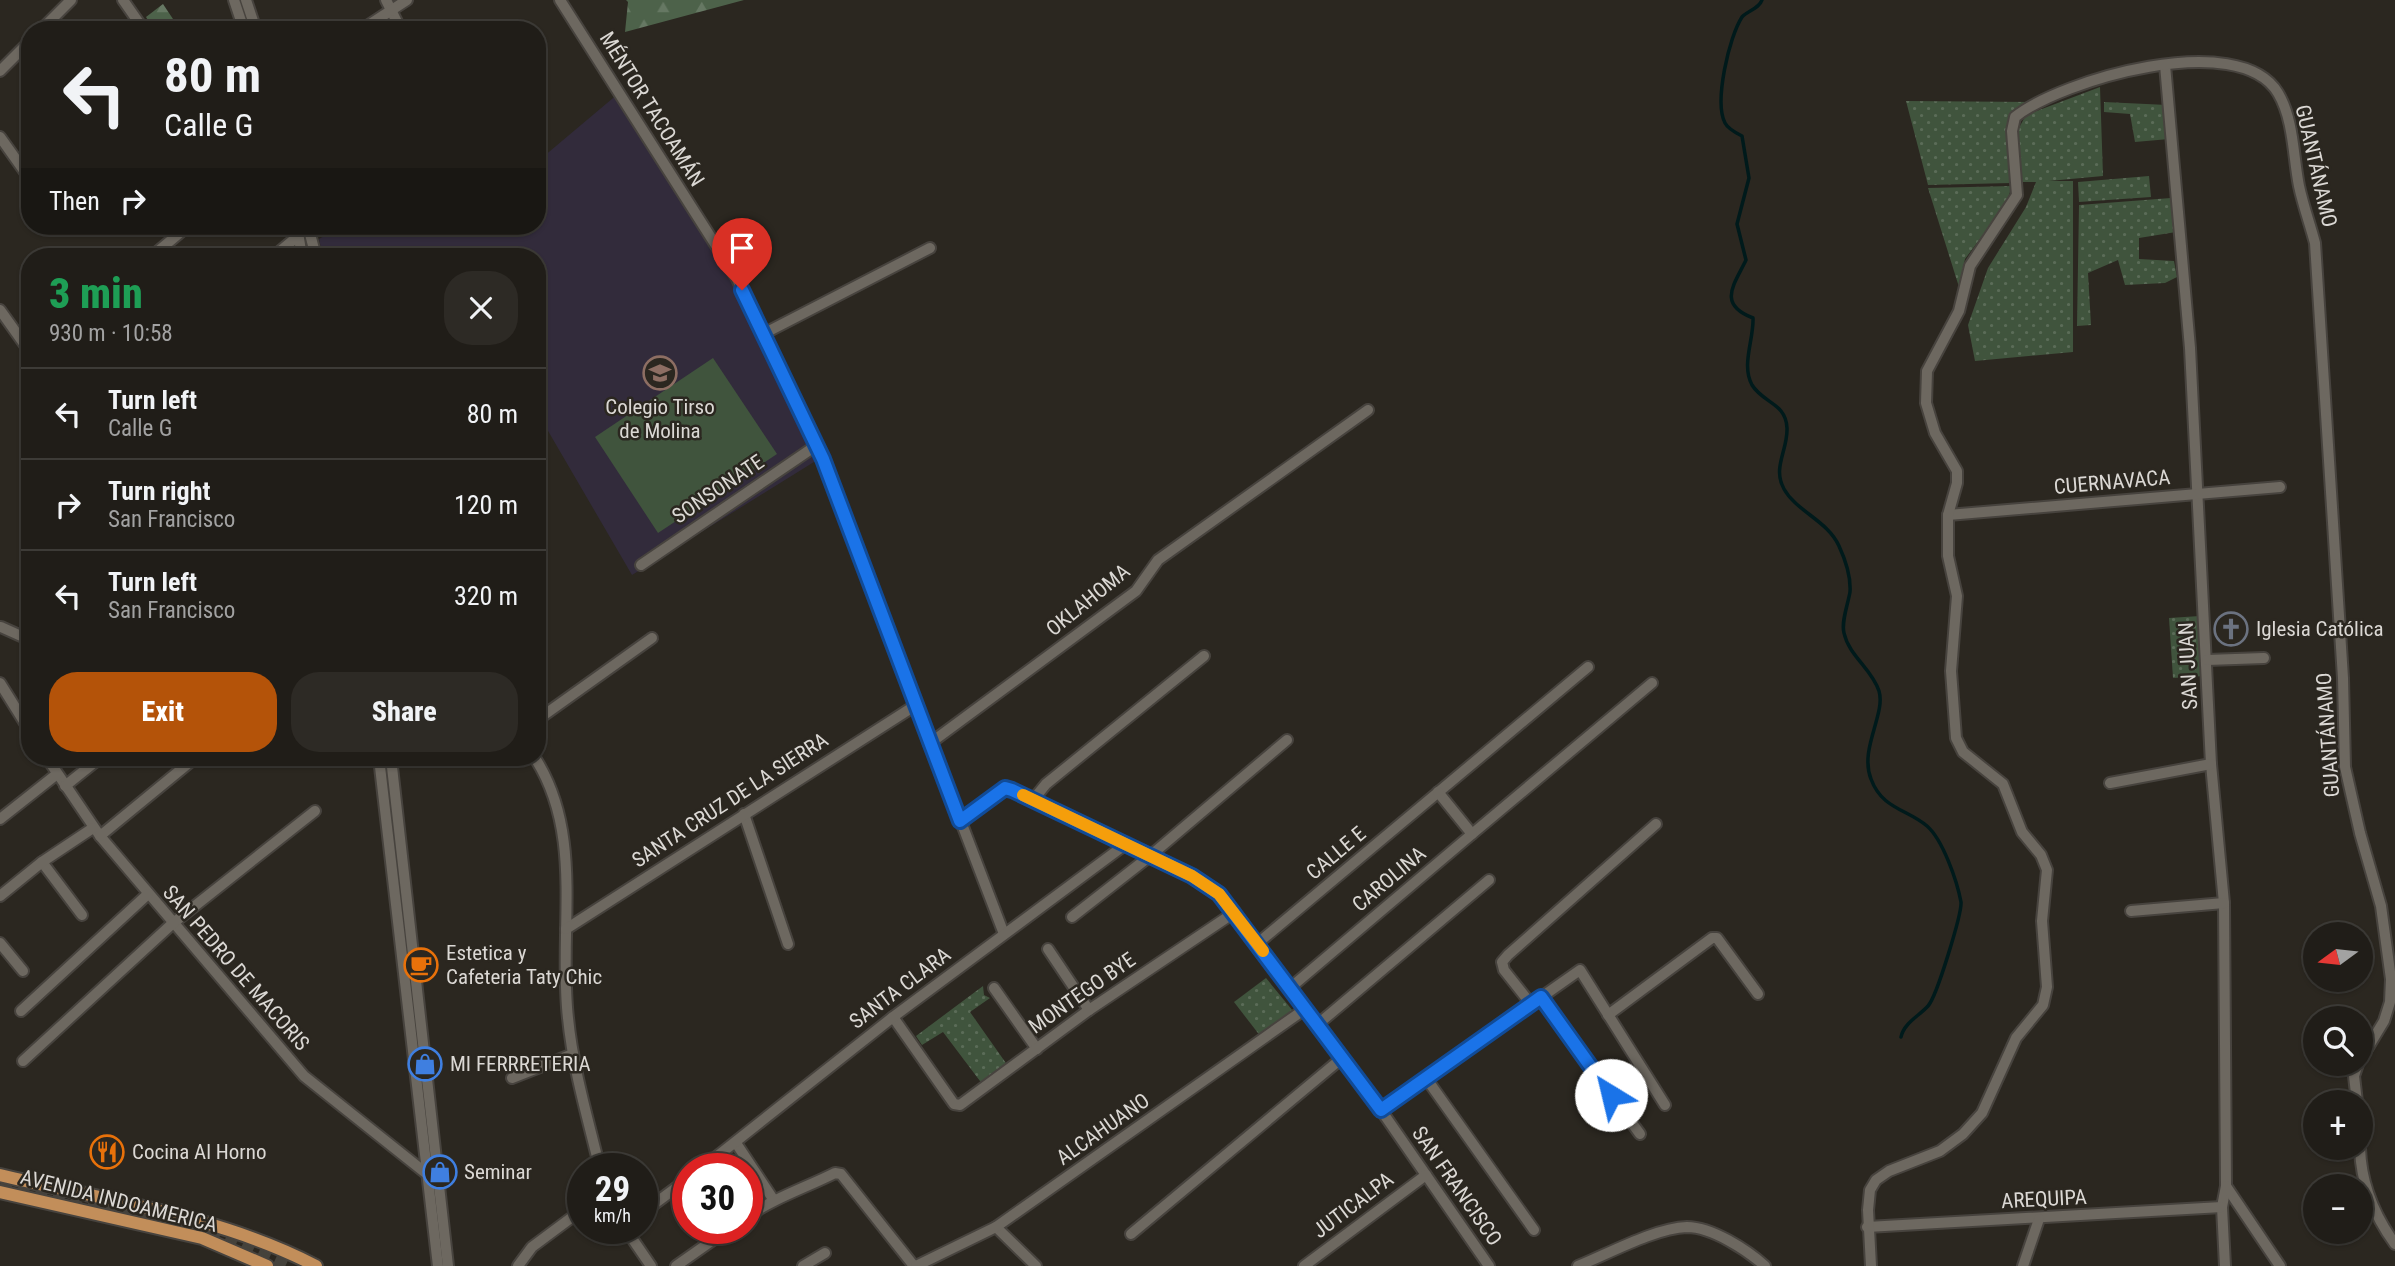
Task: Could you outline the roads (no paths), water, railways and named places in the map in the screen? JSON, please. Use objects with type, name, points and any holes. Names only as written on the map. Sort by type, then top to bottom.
[{"type":"main road","name":"AVENIDA INDOAMERICA","points":[[0,1175],[211,1225],[259,1240],[316,1266]]},
{"type":"main road","name":"AVENIDA INDOAMERICA","points":[[0,1192],[202,1238],[267,1266]]},
{"type":"street","points":[[50,21],[71,0]]},
{"type":"street","points":[[122,0],[137,21]]},
{"type":"street","points":[[234,0],[241,21]]},
{"type":"street","points":[[246,0],[253,21]]},
{"type":"street","points":[[371,21],[388,5],[407,0]]},
{"type":"street","name":"MÉNTOR TACOAMÁN","points":[[560,0],[736,276],[817,445],[929,744],[1004,934]]},
{"type":"street","points":[[388,5],[396,21]]},
{"type":"street","points":[[0,71],[21,50]]},
{"type":"street","name":"GUANTÁNAMO","points":[[1871,1266],[1867,1227],[1870,1190],[1876,1180],[1889,1171],[1940,1151],[1963,1134],[1982,1113],[2017,1038],[2042,1005],[2047,986],[2042,921],[2047,870],[2041,855],[2022,832],[2003,783],[1964,752],[1956,738],[1951,671],[1957,596],[1948,556],[1948,515],[1957,483],[1957,471],[1935,433],[1926,403],[1927,371],[1959,311],[1970,266],[2017,195],[2012,121],[2022,111],[2062,91],[2121,73],[2201,61],[2237,66],[2257,73],[2277,91],[2288,114],[2299,190],[2315,243],[2343,678],[2345,767],[2356,820],[2379,897],[2391,979],[2390,1002],[2384,1021],[2373,1039]]},
{"type":"street","name":"SAN JUAN","points":[[2165,65],[2190,348],[2211,764],[2224,903],[2226,1186],[2222,1207],[2225,1266]]},
{"type":"street","points":[[0,137],[21,166]]},
{"type":"street","points":[[162,248],[177,235]]},
{"type":"street","points":[[282,248],[294,235]]},
{"type":"street","points":[[763,334],[930,248]]},
{"type":"street","points":[[1,310],[21,339]]},
{"type":"street","name":"OKLAHOMA","points":[[929,744],[1136,591],[1158,560],[1368,410]]},
{"type":"street","name":"SONSONATE","points":[[641,565],[817,445]]},
{"type":"street","name":"CUERNAVACA","points":[[1948,515],[2280,487]]},
{"type":"street","points":[[1,627],[21,633]]},
{"type":"street","points":[[546,714],[652,638]]},
{"type":"street","points":[[1033,800],[1046,785],[1204,656]]},
{"type":"street","points":[[2207,660],[2264,658]]},
{"type":"street","name":"CALLE E","points":[[1258,943],[1588,667]]},
{"type":"street","name":"CAROLINA","points":[[1290,988],[1652,682]]},
{"type":"street","points":[[0,683],[21,716]]},
{"type":"street","name":"SANTA CRUZ DE LA SIERRA","points":[[566,929],[916,705]]},
{"type":"street","points":[[1072,917],[1150,856],[1287,740]]},
{"type":"street","points":[[2110,783],[2211,764]]},
{"type":"street","name":"SAN PEDRO DE MACORIS","points":[[52,766],[96,832],[304,1076],[428,1174]]},
{"type":"street","points":[[65,786],[90,766]]},
{"type":"street","points":[[0,896],[42,862],[96,832],[184,766]]},
{"type":"street","points":[[380,766],[438,1266]]},
{"type":"street","points":[[392,766],[448,1266]]},
{"type":"street","points":[[540,766],[548,778],[563,827],[567,1015],[573,1054],[596,1153]]},
{"type":"street","points":[[0,819],[57,774]]},
{"type":"street","name":"SAN FRANCISCO","points":[[960,821],[1005,788],[1126,844],[1219,894],[1381,1110],[1489,1266]]},
{"type":"street","points":[[1438,792],[1472,834]]},
{"type":"street","points":[[23,1061],[172,924],[315,811]]},
{"type":"street","points":[[744,814],[788,944]]},
{"type":"street","points":[[1640,1135],[1536,1000],[1504,970],[1502,962],[1656,824]]},
{"type":"street","name":"SANTA CLARA","points":[[723,1153],[893,1017],[1126,844]]},
{"type":"street","points":[[42,862],[82,915]]},
{"type":"street","points":[[1317,1025],[1489,880]]},
{"type":"street","points":[[20,1011],[148,894]]},
{"type":"street","points":[[2131,911],[2224,903]]},
{"type":"street","name":"MONTEGO BYE","points":[[893,1017],[954,1104],[960,1105],[1089,1010],[1235,912]]},
{"type":"street","points":[[1608,1015],[1712,938],[1717,938],[1758,995]]},
{"type":"street","points":[[0,943],[23,971]]},
{"type":"street","points":[[1048,949],[1089,1010]]},
{"type":"street","points":[[1381,1110],[1580,970],[1665,1105]]},
{"type":"street","points":[[994,988],[1037,1049]]},
{"type":"street","name":"ALCAHUANO","points":[[915,1266],[996,1227],[1305,1009]]},
{"type":"street","points":[[512,1078],[573,1054]]},
{"type":"street","points":[[1130,1234],[1342,1058]]},
{"type":"street","points":[[1426,1078],[1534,1230]]},
{"type":"street","points":[[736,1143],[773,1199]]},
{"type":"street","points":[[2361,1160],[2368,1196],[2395,1244]]},
{"type":"street","points":[[763,1206],[773,1199],[792,1195],[835,1173],[841,1174],[915,1266]]},
{"type":"street","name":"JUTICALPA","points":[[1304,1266],[1426,1175]]},
{"type":"street","points":[[2226,1186],[2280,1266]]},
{"type":"street","name":"AREQUIPA","points":[[1867,1227],[2222,1207]]},
{"type":"street","points":[[2023,1266],[2039,1219]]},
{"type":"street","points":[[520,1265],[532,1247],[567,1221]]},
{"type":"street","points":[[996,1227],[1036,1266]]},
{"type":"street","points":[[1578,1266],[1668,1230],[1688,1227],[1733,1244],[1765,1266]]},
{"type":"street","points":[[636,1244],[651,1266]]},
{"type":"street","points":[[676,1266],[707,1244]]},
{"type":"street","points":[[803,1266],[825,1253]]},
{"type":"waterway","points":[[1762,0],[1742,17],[1737,26],[1722,86],[1722,113],[1728,127],[1742,136],[1749,178],[1737,224],[1746,260],[1733,286],[1732,300],[1735,307],[1753,318],[1748,361],[1752,385],[1783,413],[1786,420],[1787,436],[1780,466],[1784,489],[1796,504],[1834,537],[1847,568],[1850,592],[1844,618],[1844,633],[1851,649],[1879,691],[1879,710],[1868,756],[1871,779],[1888,803],[1919,820],[1933,832],[1949,861],[1961,902],[1958,921],[1932,999],[1905,1028],[1901,1037]]},
{"type":"tunnel","points":[[0,1185],[156,1221]]},
{"type":"tunnel","points":[[210,1229],[289,1266]]},
{"type":"place","name":"Colegio Tirso de Molina","points":[[660,373]]},
{"type":"place","name":"Iglesia Católica","points":[[2231,629]]},
{"type":"place","name":"Estetica y Cafeteria Taty Chic","points":[[421,965]]},
{"type":"place","name":"MI FERRRETERIA","points":[[425,1064]]},
{"type":"place","name":"Cocina Al Horno","points":[[107,1152]]},
{"type":"place","name":"Seminar","points":[[440,1172]]}]
